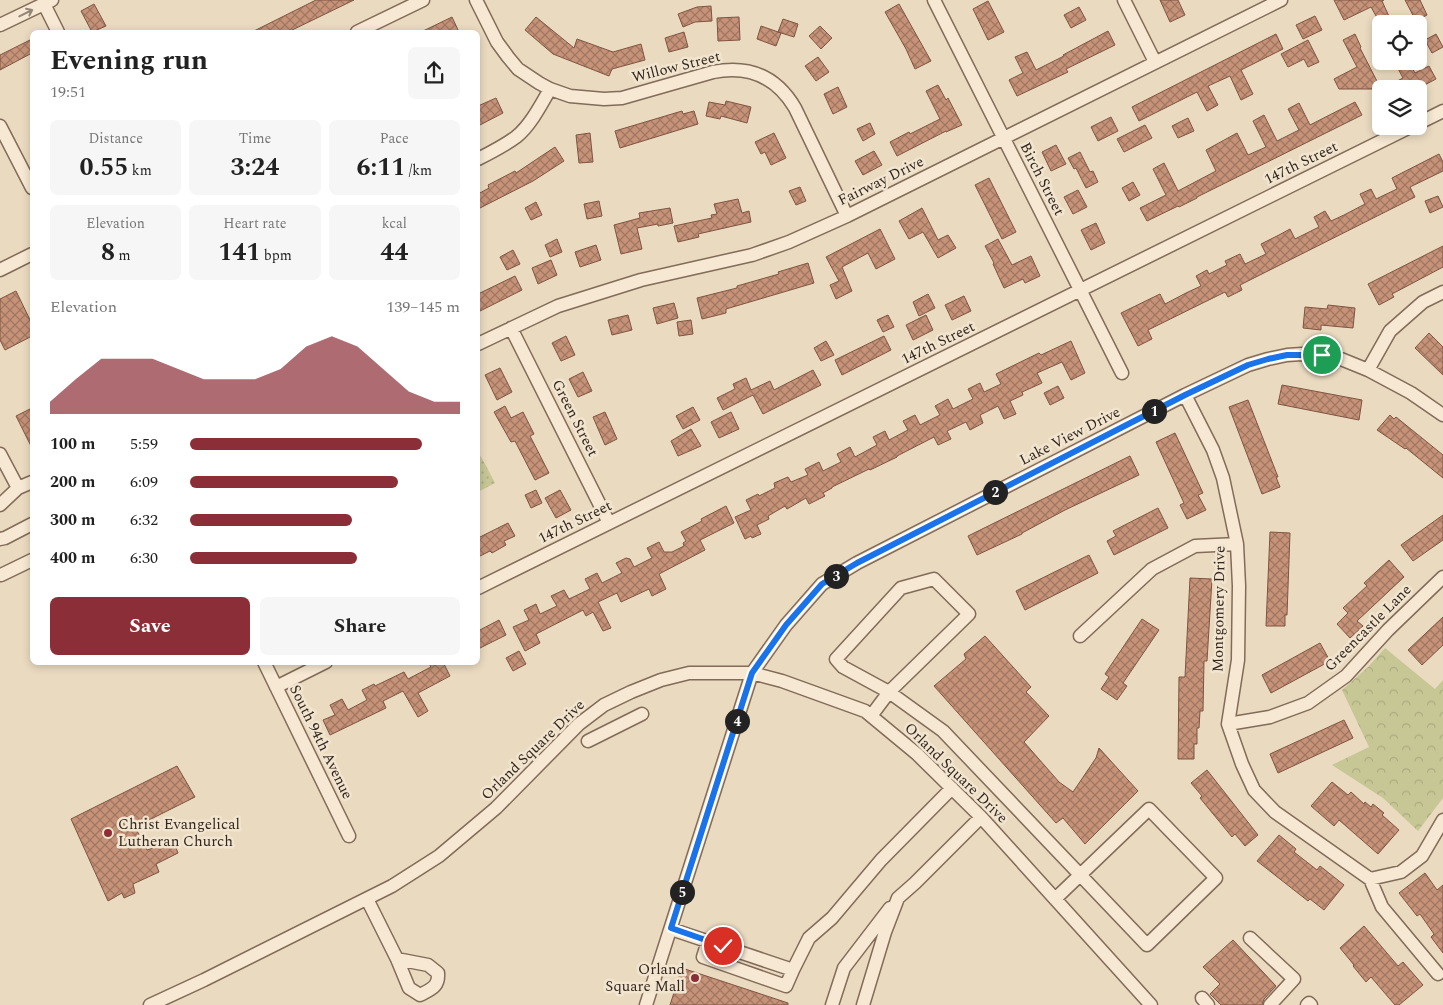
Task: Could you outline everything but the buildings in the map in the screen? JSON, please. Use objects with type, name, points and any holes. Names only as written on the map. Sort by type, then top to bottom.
[{"type":"street","points":[[361,30],[423,0]]},
{"type":"street","name":"Willow Street","points":[[476,0],[497,42],[518,69],[550,89],[570,96],[604,99],[622,98],[724,70],[752,72],[768,79],[789,98],[847,216]]},
{"type":"street","name":"Birch Street","points":[[934,0],[1122,372]]},
{"type":"street","points":[[1124,0],[1155,62]]},
{"type":"street","name":"Fairway Drive","points":[[480,343],[558,306],[632,283],[752,255],[789,242],[847,216],[1281,0]]},
{"type":"street","points":[[0,25],[48,2],[57,30]]},
{"type":"street","points":[[480,158],[517,136],[528,124],[550,89]]},
{"type":"street","points":[[1427,119],[1443,111]]},
{"type":"street","points":[[0,126],[30,184]]},
{"type":"street","name":"147th Street","points":[[480,587],[1394,135]]},
{"type":"street","points":[[0,270],[30,255]]},
{"type":"street","points":[[1368,370],[1390,331],[1423,302],[1443,292]]},
{"type":"street","name":"Green Street","points":[[511,328],[609,523]]},
{"type":"street","name":"Lake View Drive","points":[[646,1005],[752,673],[786,625],[822,584],[866,558],[1185,395],[1248,365],[1268,359],[1287,355],[1322,355],[1341,359],[1368,370],[1411,393],[1443,415]]},
{"type":"street","name":"Montgomery Drive","points":[[1185,395],[1213,450],[1223,478],[1237,544],[1239,586],[1238,660],[1228,724],[1242,764],[1254,790],[1275,812],[1370,879]]},
{"type":"street","points":[[0,454],[18,488]]},
{"type":"street","points":[[0,505],[18,488],[30,483]]},
{"type":"street","points":[[0,539],[30,525]]},
{"type":"street","points":[[1080,636],[1152,569],[1195,546],[1237,544]]},
{"type":"street","points":[[1,576],[30,561]]},
{"type":"street","name":"Greencastle Lane","points":[[1228,724],[1270,718],[1308,703],[1346,676],[1388,630],[1443,576]]},
{"type":"street","points":[[871,716],[889,692],[969,614],[934,579],[901,588],[836,659],[843,667],[889,692],[943,731],[1080,875],[1147,945],[1216,878],[1149,809],[1080,875],[1055,900]]},
{"type":"street","name":"South 94th Avenue","points":[[265,665],[349,836]]},
{"type":"street","points":[[276,687],[320,665]]},
{"type":"street","name":"Orland Square Drive","points":[[153,1004],[392,886],[439,856],[496,808],[580,724],[604,705],[661,680],[689,673],[752,673],[782,681],[865,711],[917,754],[981,817],[1151,1005]]},
{"type":"street","points":[[588,741],[642,714]]},
{"type":"street","points":[[708,941],[703,957],[786,986],[809,938],[832,918],[881,860],[952,788]]},
{"type":"street","points":[[832,1005],[844,968],[898,898],[981,817]]},
{"type":"street","points":[[1438,974],[1382,907],[1370,879],[1401,872],[1422,856],[1443,820]]},
{"type":"street","points":[[863,1005],[885,932],[898,898]]},
{"type":"street","points":[[366,899],[397,959]]},
{"type":"street","points":[[671,928],[793,970]]},
{"type":"street","points":[[1250,938],[1294,978],[1270,1005]]},
{"type":"street","points":[[737,969],[743,953]]},
{"type":"street","points":[[1307,1005],[1309,1003],[1311,1005]]},
{"type":"green space","points":[[480,455],[484,462],[495,483],[480,491]]},
{"type":"green space","points":[[1385,648],[1435,689],[1443,680],[1443,798],[1418,831],[1383,798],[1332,765],[1369,747],[1342,690],[1368,667]]},
{"type":"place","name":"Christ Evangelical Lutheran Church","points":[[108,833]]},
{"type":"place","name":"Orland Square Mall","points":[[695,978]]},
{"type":"route","points":[[723,946],[671,928],[752,673],[786,625],[822,584],[857,563],[1185,395],[1248,365],[1287,355],[1322,355]]}]
